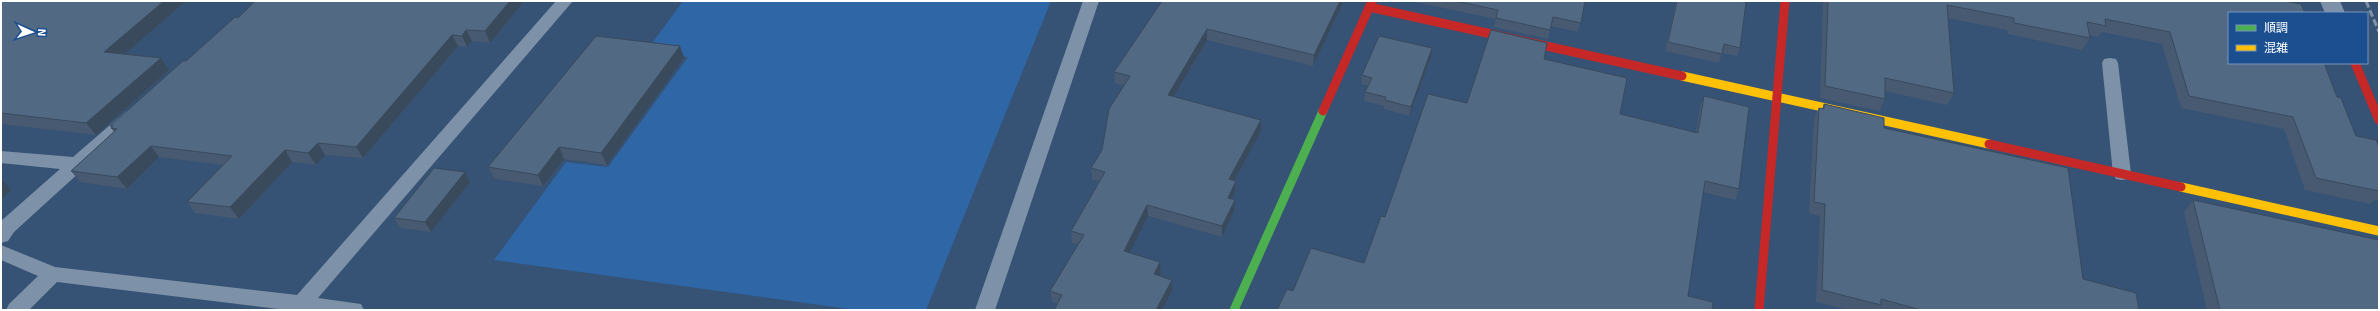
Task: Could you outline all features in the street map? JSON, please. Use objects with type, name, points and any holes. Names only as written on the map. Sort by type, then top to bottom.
[{"type":"street","points":[[1759,310],[1785,1]]},
{"type":"street","points":[[2330,1],[2334,12]]},
{"type":"street","points":[[1234,310],[1370,4],[1777,98],[2379,231]]},
{"type":"street","points":[[2355,64],[2379,120]]},
{"type":"lane","points":[[298,307],[565,1]]},
{"type":"lane","points":[[985,310],[1091,1]]},
{"type":"lane","points":[[2110,63],[2122,174]]},
{"type":"lane","points":[[1,236],[7,227],[141,106]]},
{"type":"lane","points":[[1,157],[77,164]]},
{"type":"lane","points":[[1,252],[53,274],[298,307],[354,310]]},
{"type":"lane","points":[[16,310],[53,274]]},
{"type":"shaded area","points":[[683,1],[1051,1],[926,310],[856,310],[494,260],[566,162],[608,167],[688,57],[647,50]]},
{"type":"building","points":[[1,1],[164,1],[104,52],[161,58],[86,123],[1,113]]},
{"type":"building","points":[[255,1],[510,1],[485,31],[466,30],[462,36],[452,35],[356,147],[318,143],[308,153],[285,150],[230,207],[187,202],[232,156],[151,146],[117,177],[71,171],[117,129],[111,128],[113,126],[110,126],[235,17],[238,18]]},
{"type":"building","points":[[1162,1],[1340,1],[1314,55],[1207,29],[1168,95],[1261,120],[1229,179],[1236,181],[1228,198],[1235,200],[1222,226],[1147,205],[1124,251],[1160,262],[1154,274],[1172,280],[1156,310],[1054,310],[1062,295],[1050,291],[1084,235],[1071,231],[1105,172],[1091,168],[1102,150],[1109,109],[1130,76],[1114,72]]},
{"type":"building","points":[[1456,1],[1585,1],[1581,23],[1553,17],[1550,30],[1496,18],[1498,10]]},
{"type":"building","points":[[1677,1],[1746,2],[1740,48],[1724,44],[1722,54],[1668,42]]},
{"type":"building","points":[[1828,1],[2284,1],[2301,4],[2305,12],[2228,12],[2228,64],[2324,64],[2337,97],[2341,98],[2356,136],[2376,140],[2379,147],[2379,191],[2316,178],[2293,117],[2189,96],[2170,32],[2105,19],[2106,26],[2087,22],[2090,38],[2014,23],[2014,18],[1947,5],[1954,93],[1885,78],[1885,99],[1825,86]]},
{"type":"building","points":[[1491,30],[1547,43],[1544,59],[1627,78],[1620,114],[1698,133],[1704,96],[1749,107],[1739,189],[1705,181],[1688,296],[1713,302],[1712,310],[1277,310],[1287,289],[1293,291],[1311,248],[1364,263],[1381,216],[1385,217],[1428,94],[1467,103]]},
{"type":"building","points":[[596,36],[680,46],[601,153],[559,147],[538,175],[488,167]]},
{"type":"building","points":[[1379,36],[1432,48],[1411,107],[1385,100],[1386,97],[1365,92],[1372,78],[1362,75]]},
{"type":"building","points":[[1824,104],[1884,118],[1884,128],[2068,168],[2083,279],[2136,293],[2139,310],[1921,310],[1881,299],[1881,305],[1822,290],[1825,204],[1814,202],[1819,108],[1824,109]]},
{"type":"building","points":[[434,168],[465,172],[425,222],[394,218]]},
{"type":"building","points":[[2193,200],[2379,240],[2379,310],[2220,310]]},
{"type":"railway","points":[[2366,1],[2379,32]]},
{"type":"traffic: fast","points":[[1234,310],[1323,111]]},
{"type":"traffic: slow","points":[[1682,76],[1989,144]]},
{"type":"traffic: slow","points":[[2181,187],[2379,231]]},
{"type":"traffic: jam","points":[[1323,111],[1372,1]]},
{"type":"traffic: jam","points":[[1759,310],[1785,1]]},
{"type":"traffic: jam","points":[[1369,7],[1682,76]]},
{"type":"traffic: jam","points":[[2355,64],[2379,120]]},
{"type":"traffic: jam","points":[[1989,144],[2181,187]]}]
